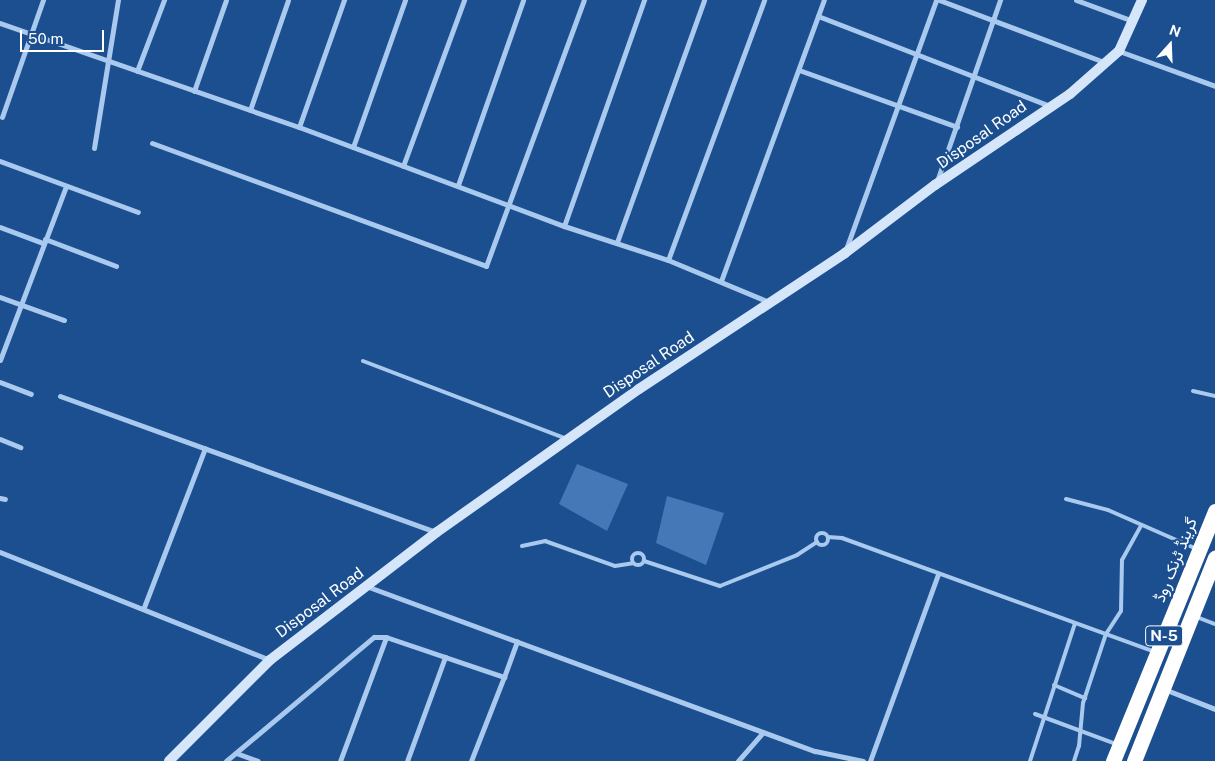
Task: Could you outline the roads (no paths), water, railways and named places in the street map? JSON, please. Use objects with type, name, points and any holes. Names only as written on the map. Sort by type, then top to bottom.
[{"type":"highway","name":"گرینڈ ٹرنک روڈ","points":[[1114,761],[1215,511]]},
{"type":"highway","name":"N-5","points":[[1134,761],[1215,556]]},
{"type":"street","points":[[2,117],[43,0]]},
{"type":"street","points":[[94,148],[118,0]]},
{"type":"street","points":[[137,71],[164,0]]},
{"type":"street","points":[[194,91],[226,0]]},
{"type":"street","points":[[250,110],[288,0]]},
{"type":"street","points":[[299,127],[344,0]]},
{"type":"street","points":[[353,147],[405,0]]},
{"type":"street","points":[[403,166],[464,0]]},
{"type":"street","points":[[458,185],[523,0]]},
{"type":"street","points":[[152,143],[482,266],[489,263],[584,0]]},
{"type":"street","points":[[564,226],[644,0]]},
{"type":"street","points":[[616,242],[704,0]]},
{"type":"street","points":[[668,260],[764,0]]},
{"type":"street","points":[[721,281],[824,0]]},
{"type":"street","points":[[845,253],[938,0],[1107,63]]},
{"type":"street","points":[[935,186],[1000,0]]},
{"type":"street","points":[[1076,0],[1133,21]]},
{"type":"street","name":"Disposal Road","points":[[169,761],[270,660],[437,532],[639,389],[845,253],[1107,63],[1119,51],[1142,0]]},
{"type":"street","points":[[818,16],[975,74],[1050,106]]},
{"type":"street","points":[[0,23],[299,127],[564,226],[668,260],[769,302]]},
{"type":"street","points":[[1119,51],[1215,86]]},
{"type":"street","points":[[799,70],[957,127]]},
{"type":"street","points":[[0,161],[138,212]]},
{"type":"street","points":[[0,360],[66,186]]},
{"type":"street","points":[[0,227],[116,266]]},
{"type":"street","points":[[0,296],[64,320]]},
{"type":"street","points":[[0,382],[31,394]]},
{"type":"street","points":[[60,396],[437,532]]},
{"type":"street","points":[[0,439],[20,447]]},
{"type":"street","points":[[144,607],[205,448]]},
{"type":"street","points":[[0,552],[144,607],[270,660]]},
{"type":"street","points":[[870,761],[938,574]]},
{"type":"street","points":[[366,586],[830,756],[863,761]]},
{"type":"street","points":[[226,761],[371,639],[386,637],[504,677]]},
{"type":"street","points":[[340,761],[386,637]]},
{"type":"street","points":[[471,761],[516,641]]},
{"type":"street","points":[[407,761],[445,657]]},
{"type":"street","points":[[1162,688],[1215,709]]},
{"type":"street","points":[[738,761],[763,732]]},
{"type":"street","points":[[236,753],[258,761]]},
{"type":"lane","points":[[363,361],[568,439]]},
{"type":"lane","points":[[1193,391],[1215,396]]},
{"type":"lane","points":[[1066,499],[1108,510],[1141,526],[1215,556]]},
{"type":"lane","points":[[1074,761],[1085,698],[1106,634],[1123,604],[1122,560],[1141,526]]},
{"type":"lane","points":[[644,561],[720,586],[797,555],[816,542],[818,534],[828,538],[842,538],[1075,624],[1157,652]]},
{"type":"lane","points":[[816,542],[825,545],[828,538]]},
{"type":"lane","points":[[522,546],[545,541],[615,566],[633,563],[637,566],[644,561]]},
{"type":"lane","points":[[633,563],[632,556],[636,553],[642,554],[644,561]]},
{"type":"lane","points":[[1192,615],[1215,624]]},
{"type":"lane","points":[[1030,761],[1075,624]]},
{"type":"lane","points":[[1054,686],[1085,698]]},
{"type":"lane","points":[[1035,714],[1120,745]]}]
